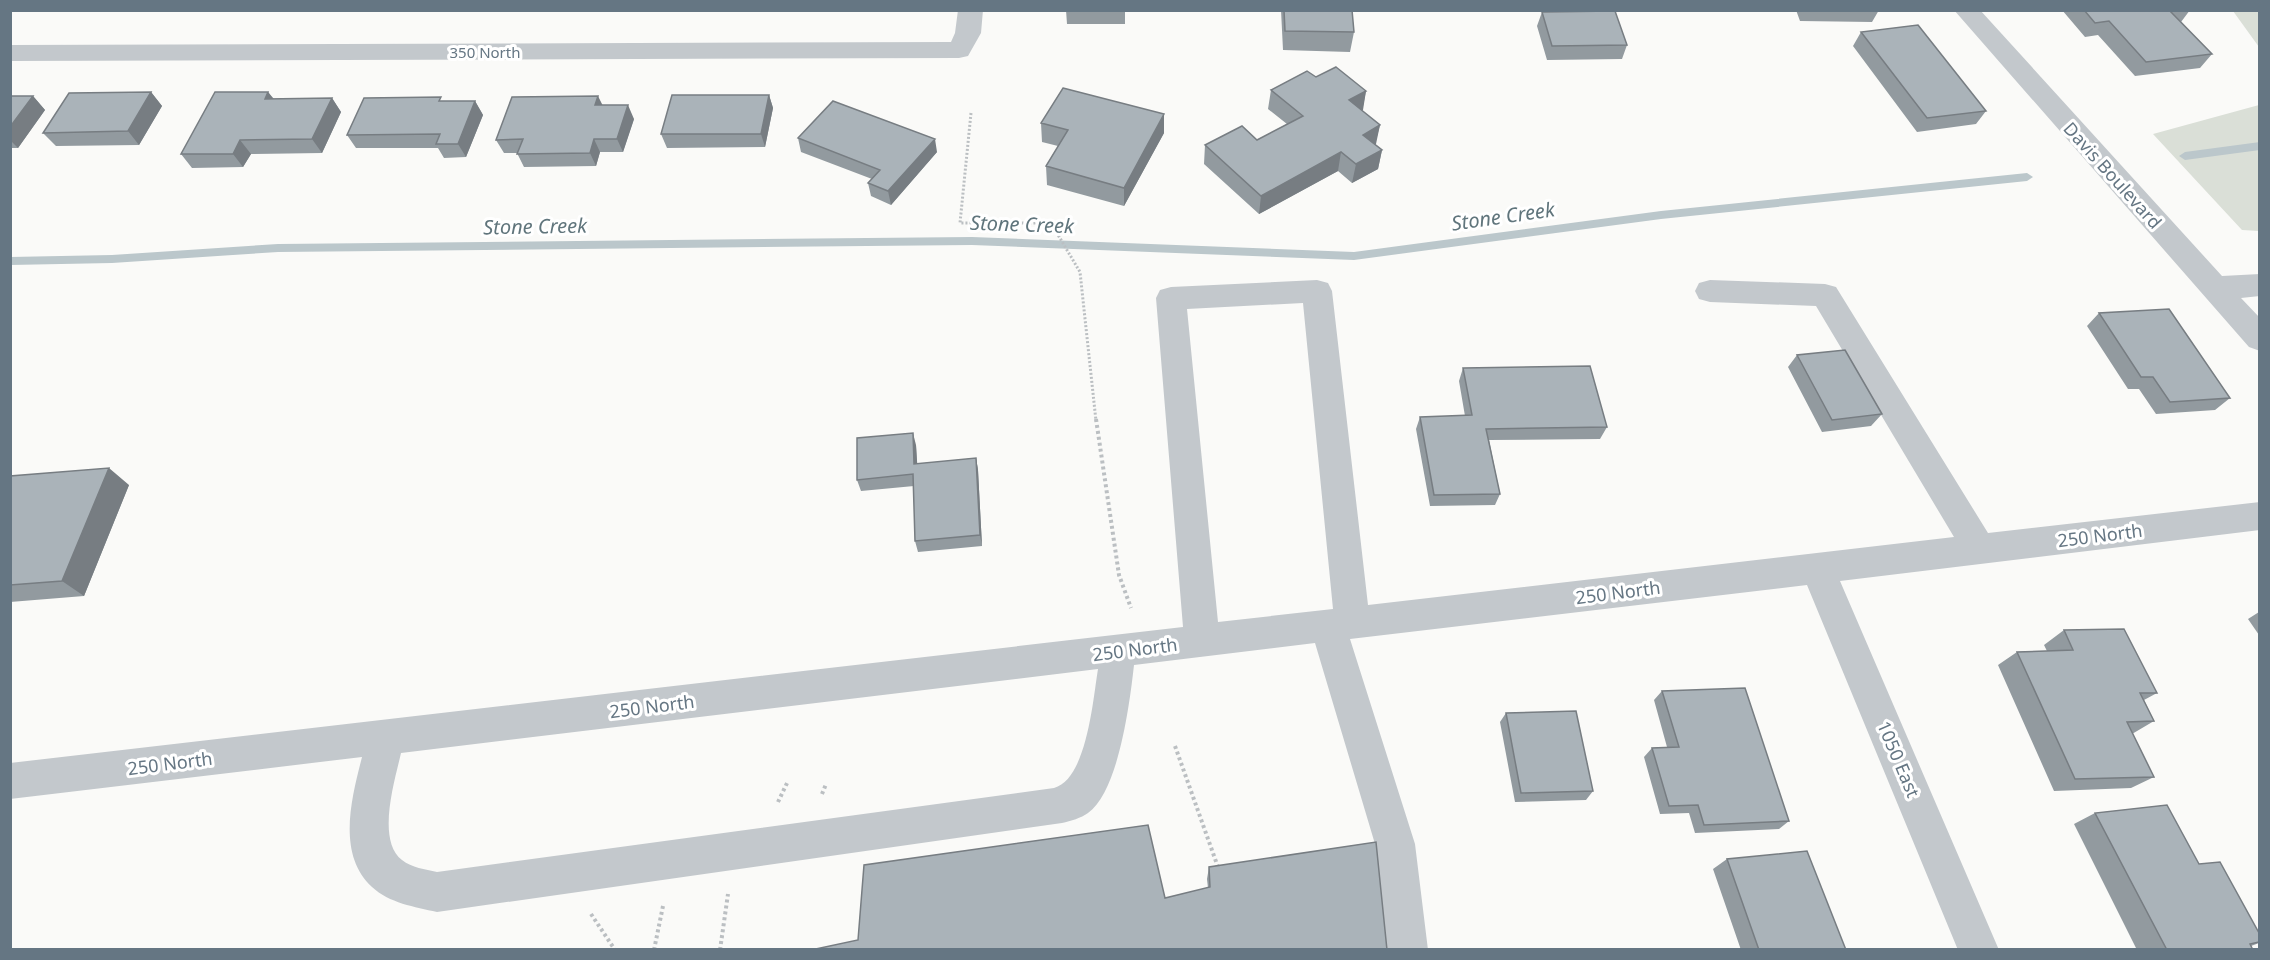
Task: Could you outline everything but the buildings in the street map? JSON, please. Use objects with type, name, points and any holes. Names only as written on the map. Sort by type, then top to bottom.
[{"type":"street","name":"350 North","points":[[10,53],[959,50],[968,33],[971,10]]},
{"type":"street","name":"Davis Boulevard","points":[[1966,10],[2259,339]]},
{"type":"street","points":[[2215,288],[2259,285]]},
{"type":"street","points":[[1202,642],[1171,298],[1317,291],[1340,625],[1395,844],[1408,950]]},
{"type":"street","points":[[1710,291],[1825,295],[1980,550]]},
{"type":"street","name":"250 North","points":[[10,781],[2259,516]]},
{"type":"street","name":"1050 East","points":[[1818,568],[1979,950]]},
{"type":"street","points":[[385,738],[369,830],[371,850],[380,868],[394,881],[414,890],[437,892],[1042,808],[1074,801],[1087,787],[1105,733],[1118,651]]},
{"type":"path","points":[[970,113],[960,224],[1051,224],[1080,273],[1091,390],[1119,575],[1131,608]]},
{"type":"path","points":[[1175,746],[1221,877]]},
{"type":"path","points":[[720,950],[728,890]]},
{"type":"path","points":[[654,950],[665,899]]},
{"type":"path","points":[[588,911],[615,950]]},
{"type":"shaded area","points":[[2233,11],[2259,11],[2259,47]]},
{"type":"shaded area","points":[[2259,105],[2259,231],[2242,230],[2153,134]]},
{"type":"waterway","name":"Stone Creek","points":[[2185,156],[2260,146]]},
{"type":"waterway","name":"Stone Creek","points":[[10,261],[112,259],[278,248],[972,241],[1354,256],[1661,215],[2027,177]]}]
